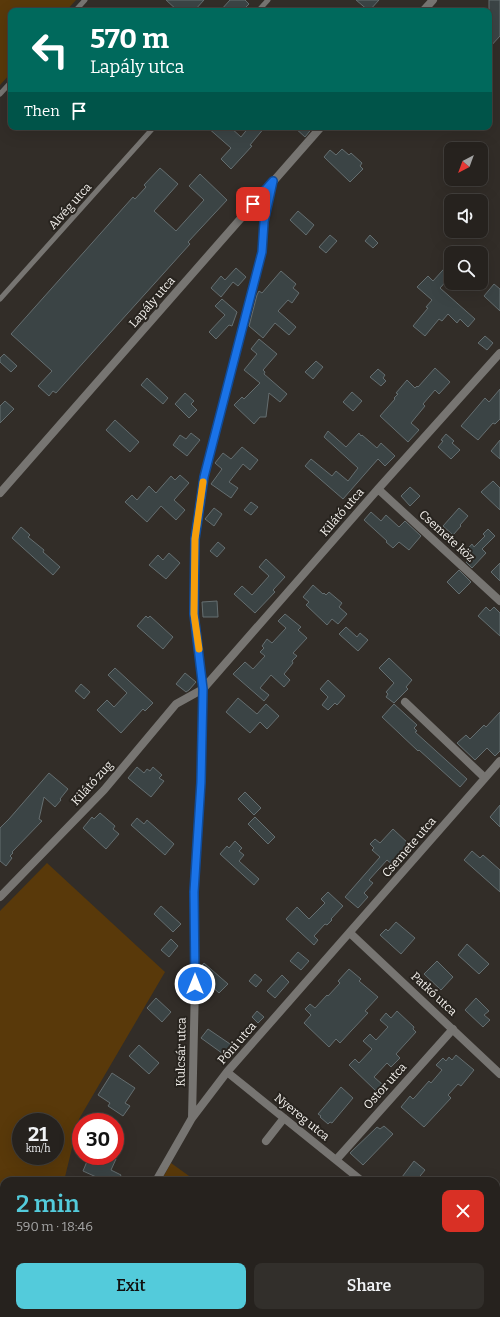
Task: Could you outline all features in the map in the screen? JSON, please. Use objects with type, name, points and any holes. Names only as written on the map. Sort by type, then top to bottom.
[{"type":"street","points":[[426,8],[433,0]]},
{"type":"street","name":"Lapály utca","points":[[0,493],[318,130]]},
{"type":"street","name":"Kulcsár utca","points":[[192,1118],[195,984],[194,892],[201,782],[203,689],[194,614],[195,539],[204,477],[262,252],[264,222],[273,181]]},
{"type":"street","name":"Kilátó utca","points":[[203,689],[378,489],[500,353]]},
{"type":"street","name":"Csemete köz","points":[[378,489],[500,601]]},
{"type":"street","name":"Kilátó zug","points":[[0,897],[104,790],[176,704],[203,689]]},
{"type":"street","points":[[406,702],[485,778]]},
{"type":"street","name":"Csemete utca","points":[[350,933],[500,761]]},
{"type":"street","name":"Póni utca","points":[[158,1177],[192,1118],[227,1072],[350,933]]},
{"type":"street","name":"Patkó utca","points":[[350,933],[500,1074]]},
{"type":"street","name":"Ostor utca","points":[[336,1160],[453,1029]]},
{"type":"street","name":"Nyereg utca","points":[[227,1072],[357,1177]]},
{"type":"street","points":[[266,1141],[284,1118]]},
{"type":"lane","points":[[78,8],[85,0]]},
{"type":"lane","points":[[261,8],[268,0]]},
{"type":"lane","points":[[0,94],[8,85]]},
{"type":"lane","name":"Alvég utca","points":[[0,299],[151,130]]},
{"type":"shaded area","points":[[0,0],[76,0],[69,8],[8,8],[8,76],[0,85]]},
{"type":"shaded area","points":[[47,863],[165,972],[83,1113],[72,1113],[72,1148],[65,1177],[0,1177],[0,911]]},
{"type":"shaded area","points":[[171,1163],[190,1177],[163,1177]]},
{"type":"building","points":[[166,0],[204,0],[197,8],[175,8]]},
{"type":"building","points":[[230,0],[245,0],[249,4],[245,8],[223,8]]},
{"type":"building","points":[[356,0],[379,0],[372,8],[365,8]]},
{"type":"building","points":[[489,0],[500,0],[500,36],[492,45],[492,8],[489,8]]},
{"type":"building","points":[[210,130],[233,130],[241,137],[247,130],[262,130],[250,145],[252,146],[231,169],[221,159],[231,148]]},
{"type":"building","points":[[297,130],[311,130],[305,137]]},
{"type":"building","points":[[342,149],[349,155],[351,153],[362,163],[360,166],[363,169],[350,182],[324,157],[330,150],[336,155]]},
{"type":"building","points":[[160,168],[178,184],[154,211],[176,231],[204,200],[189,186],[200,174],[227,200],[188,242],[190,244],[56,393],[53,391],[49,396],[38,386],[52,371],[11,334],[133,197],[135,199],[146,187],[144,185]]},
{"type":"building","points":[[298,211],[314,225],[306,235],[290,220]]},
{"type":"building","points":[[330,235],[337,241],[326,253],[319,247]]},
{"type":"building","points":[[370,235],[378,243],[373,248],[365,241]]},
{"type":"building","points":[[236,268],[246,277],[238,286],[233,282],[221,297],[211,288],[221,276],[225,280]]},
{"type":"building","points":[[444,269],[444,284],[440,288],[475,319],[468,327],[460,319],[457,323],[448,314],[442,321],[439,319],[425,336],[413,326],[428,308],[426,307],[432,300],[417,287],[428,276],[433,281]]},
{"type":"building","points":[[281,271],[296,284],[293,288],[299,293],[292,303],[288,300],[278,311],[296,327],[289,335],[275,323],[263,338],[249,326],[257,295],[259,291],[262,293]]},
{"type":"building","points":[[494,284],[500,289],[500,311],[484,296]]},
{"type":"building","points":[[222,299],[237,312],[232,326],[229,325],[216,339],[209,332],[225,315],[215,306]]},
{"type":"building","points":[[485,336],[493,343],[487,350],[478,343]]},
{"type":"building","points":[[259,339],[277,354],[263,370],[265,372],[264,374],[287,394],[280,402],[269,393],[266,417],[260,417],[254,424],[234,405],[242,397],[244,399],[260,383],[244,370],[257,354],[251,349]]},
{"type":"building","points":[[4,354],[17,366],[11,372],[0,362],[0,358]]},
{"type":"building","points":[[316,361],[323,367],[313,379],[305,372]]},
{"type":"building","points":[[435,368],[450,382],[439,394],[435,390],[423,404],[425,406],[411,423],[419,430],[408,442],[380,416],[395,399],[394,398],[398,394],[396,393],[407,380],[415,388],[417,386],[418,387]]},
{"type":"building","points":[[378,369],[385,375],[383,378],[386,381],[381,386],[370,377]]},
{"type":"building","points":[[147,378],[168,398],[163,404],[141,385]]},
{"type":"building","points":[[500,389],[500,419],[495,424],[493,423],[478,440],[461,426],[485,398],[489,402]]},
{"type":"building","points":[[352,392],[362,401],[353,411],[343,402]]},
{"type":"building","points":[[185,393],[194,401],[191,404],[197,410],[189,418],[175,404]]},
{"type":"building","points":[[5,401],[14,409],[0,423],[0,406]]},
{"type":"building","points":[[115,420],[139,442],[130,452],[106,430]]},
{"type":"building","points":[[328,431],[346,447],[359,433],[377,448],[381,443],[395,456],[385,466],[378,459],[343,499],[305,466],[311,459],[332,476],[336,471],[348,481],[358,468],[324,437]]},
{"type":"building","points":[[191,433],[200,440],[187,456],[173,445],[180,435],[186,439]]},
{"type":"building","points":[[446,434],[454,441],[452,443],[460,450],[451,459],[438,447]]},
{"type":"building","points":[[500,440],[500,459],[491,451]]},
{"type":"building","points":[[242,447],[258,460],[250,470],[243,464],[229,482],[238,488],[231,498],[211,484],[222,469],[215,463],[223,453],[231,459]]},
{"type":"building","points":[[180,475],[189,483],[174,500],[185,510],[176,520],[161,506],[147,522],[125,502],[132,495],[137,500],[149,486],[156,493],[171,476],[175,480]]},
{"type":"building","points":[[493,481],[500,488],[500,510],[481,492]]},
{"type":"building","points":[[410,487],[420,496],[410,506],[401,496]]},
{"type":"building","points":[[251,502],[258,507],[251,515],[244,510]]},
{"type":"building","points":[[214,508],[222,514],[214,526],[205,519]]},
{"type":"building","points":[[459,508],[468,516],[453,535],[443,526]]},
{"type":"building","points":[[371,512],[381,521],[386,515],[399,527],[405,521],[421,536],[409,550],[399,542],[393,548],[364,520]]},
{"type":"building","points":[[21,527],[30,535],[28,537],[44,550],[43,552],[60,567],[53,575],[12,538]]},
{"type":"building","points":[[488,529],[495,536],[482,549],[486,553],[472,568],[466,562],[468,560],[462,555],[472,544],[474,547],[485,536],[483,534]]},
{"type":"building","points":[[218,542],[225,548],[217,557],[210,551]]},
{"type":"building","points":[[169,553],[180,563],[166,579],[149,565],[158,555],[163,560]]},
{"type":"building","points":[[266,559],[285,577],[273,590],[275,592],[255,613],[234,594],[242,586],[252,595],[269,576],[259,567]]},
{"type":"building","points":[[500,563],[500,581],[491,572]]},
{"type":"building","points":[[459,570],[471,582],[459,594],[447,582]]},
{"type":"building","points":[[313,585],[323,594],[324,593],[326,595],[329,592],[342,603],[339,607],[347,614],[338,624],[332,619],[327,625],[306,605],[309,602],[303,597]]},
{"type":"building","points":[[217,601],[218,617],[203,617],[202,602]]},
{"type":"building","points":[[486,607],[490,611],[494,607],[500,613],[500,636],[478,616]]},
{"type":"building","points":[[285,614],[301,627],[298,630],[307,638],[293,653],[297,656],[284,674],[290,680],[284,687],[271,675],[260,688],[269,695],[264,701],[233,674],[245,662],[253,669],[265,656],[260,652],[264,648],[262,646],[267,639],[272,643],[286,628],[278,621]]},
{"type":"building","points":[[146,616],[148,618],[150,616],[173,637],[163,649],[137,626]]},
{"type":"building","points":[[346,627],[357,637],[360,633],[368,640],[358,651],[339,634]]},
{"type":"building","points":[[389,658],[412,680],[406,687],[408,689],[394,703],[386,697],[388,694],[386,692],[394,683],[379,668]]},
{"type":"building","points":[[115,668],[153,703],[145,711],[143,709],[121,733],[97,710],[107,700],[114,707],[127,693],[108,675]]},
{"type":"building","points":[[185,673],[196,682],[186,692],[176,684]]},
{"type":"building","points":[[328,680],[345,696],[337,705],[335,703],[328,710],[322,705],[328,697],[320,689]]},
{"type":"building","points":[[81,684],[90,692],[84,699],[75,691]]},
{"type":"building","points":[[238,698],[257,714],[266,704],[279,716],[267,729],[260,722],[250,733],[226,712]]},
{"type":"building","points":[[394,704],[417,725],[414,728],[417,731],[415,732],[467,779],[460,787],[419,750],[418,751],[382,717]]},
{"type":"building","points":[[500,712],[500,751],[495,756],[487,748],[475,760],[457,743],[466,735],[470,739],[484,725],[486,727]]},
{"type":"building","points":[[137,767],[144,773],[147,769],[150,771],[153,767],[162,775],[159,778],[164,781],[151,797],[128,778]]},
{"type":"building","points":[[49,773],[68,789],[55,807],[44,797],[39,819],[42,821],[12,852],[13,853],[10,856],[12,858],[6,866],[0,861],[0,828]]},
{"type":"building","points":[[245,792],[261,808],[254,815],[238,799]]},
{"type":"building","points":[[500,805],[500,827],[490,817]]},
{"type":"building","points":[[100,813],[115,826],[113,829],[119,834],[106,849],[83,828],[92,817],[94,819]]},
{"type":"building","points":[[255,817],[275,837],[268,844],[248,824]]},
{"type":"building","points":[[137,818],[144,824],[147,820],[174,844],[165,855],[131,825]]},
{"type":"building","points":[[393,829],[410,845],[393,865],[387,860],[369,880],[373,883],[364,893],[368,897],[358,908],[345,897],[380,857],[372,850],[374,848],[370,844],[375,839],[380,843]]},
{"type":"building","points":[[235,841],[242,848],[239,851],[244,855],[239,861],[259,879],[254,885],[220,854],[227,846],[229,848]]},
{"type":"building","points":[[472,851],[480,858],[483,855],[500,870],[500,892],[464,860]]},
{"type":"building","points":[[328,892],[343,906],[331,919],[332,920],[327,925],[325,924],[314,936],[318,940],[314,945],[286,919],[297,907],[309,919],[325,903],[321,899]]},
{"type":"building","points":[[161,906],[181,924],[173,932],[154,914]]},
{"type":"building","points":[[396,922],[415,938],[401,954],[380,935],[386,929],[388,931]]},
{"type":"building","points":[[171,939],[178,946],[169,957],[161,950]]},
{"type":"building","points":[[467,944],[489,964],[479,974],[458,955]]},
{"type":"building","points":[[298,952],[309,961],[301,970],[290,961]]},
{"type":"building","points":[[437,961],[453,977],[441,990],[424,974]]},
{"type":"building","points":[[204,963],[228,984],[219,993],[200,976],[200,967]]},
{"type":"building","points":[[349,969],[361,979],[359,981],[378,997],[365,1011],[368,1013],[340,1043],[336,1039],[329,1047],[304,1023],[311,1015],[305,1009],[310,1004],[315,1008],[340,983],[338,981]]},
{"type":"building","points":[[255,974],[262,980],[256,987],[249,981]]},
{"type":"building","points":[[282,975],[289,982],[275,998],[267,991]]},
{"type":"building","points":[[156,998],[171,1012],[162,1022],[147,1008]]},
{"type":"building","points":[[476,998],[489,1011],[484,1015],[490,1020],[483,1027],[465,1010]]},
{"type":"building","points":[[257,1011],[264,1017],[258,1023],[252,1017]]},
{"type":"building","points":[[397,1011],[414,1027],[413,1029],[416,1032],[396,1054],[400,1058],[391,1067],[387,1063],[374,1077],[383,1085],[377,1092],[349,1065],[355,1059],[359,1063],[372,1049],[363,1041],[370,1034],[376,1040],[388,1027],[380,1020],[386,1013],[391,1018]]},
{"type":"building","points":[[208,1029],[233,1046],[226,1056],[201,1038]]},
{"type":"building","points":[[139,1045],[159,1063],[149,1074],[129,1056]]},
{"type":"building","points":[[456,1055],[474,1070],[461,1086],[458,1084],[448,1095],[451,1098],[424,1127],[401,1107],[410,1096],[413,1099],[429,1081],[431,1083],[442,1070],[436,1065],[443,1058],[446,1061],[449,1057],[452,1060]]},
{"type":"building","points":[[112,1073],[135,1088],[125,1103],[130,1106],[124,1115],[124,1113],[118,1113],[108,1106],[110,1103],[98,1095]]},
{"type":"building","points":[[341,1087],[353,1098],[332,1123],[330,1122],[328,1124],[318,1114]]},
{"type":"building","points":[[384,1126],[393,1134],[363,1165],[350,1153],[377,1127],[380,1129]]},
{"type":"building","points":[[414,1161],[425,1170],[419,1177],[402,1177]]},
{"type":"building","points":[[86,1165],[113,1165],[111,1170],[121,1175],[120,1177],[96,1177],[83,1171]]},
{"type":"slow traffic","points":[[199,649],[194,614],[195,539],[203,482]]},
{"type":"route","points":[[195,984],[194,892],[201,782],[203,689],[194,614],[195,539],[204,477],[262,252],[264,222],[273,181],[253,204]]}]
